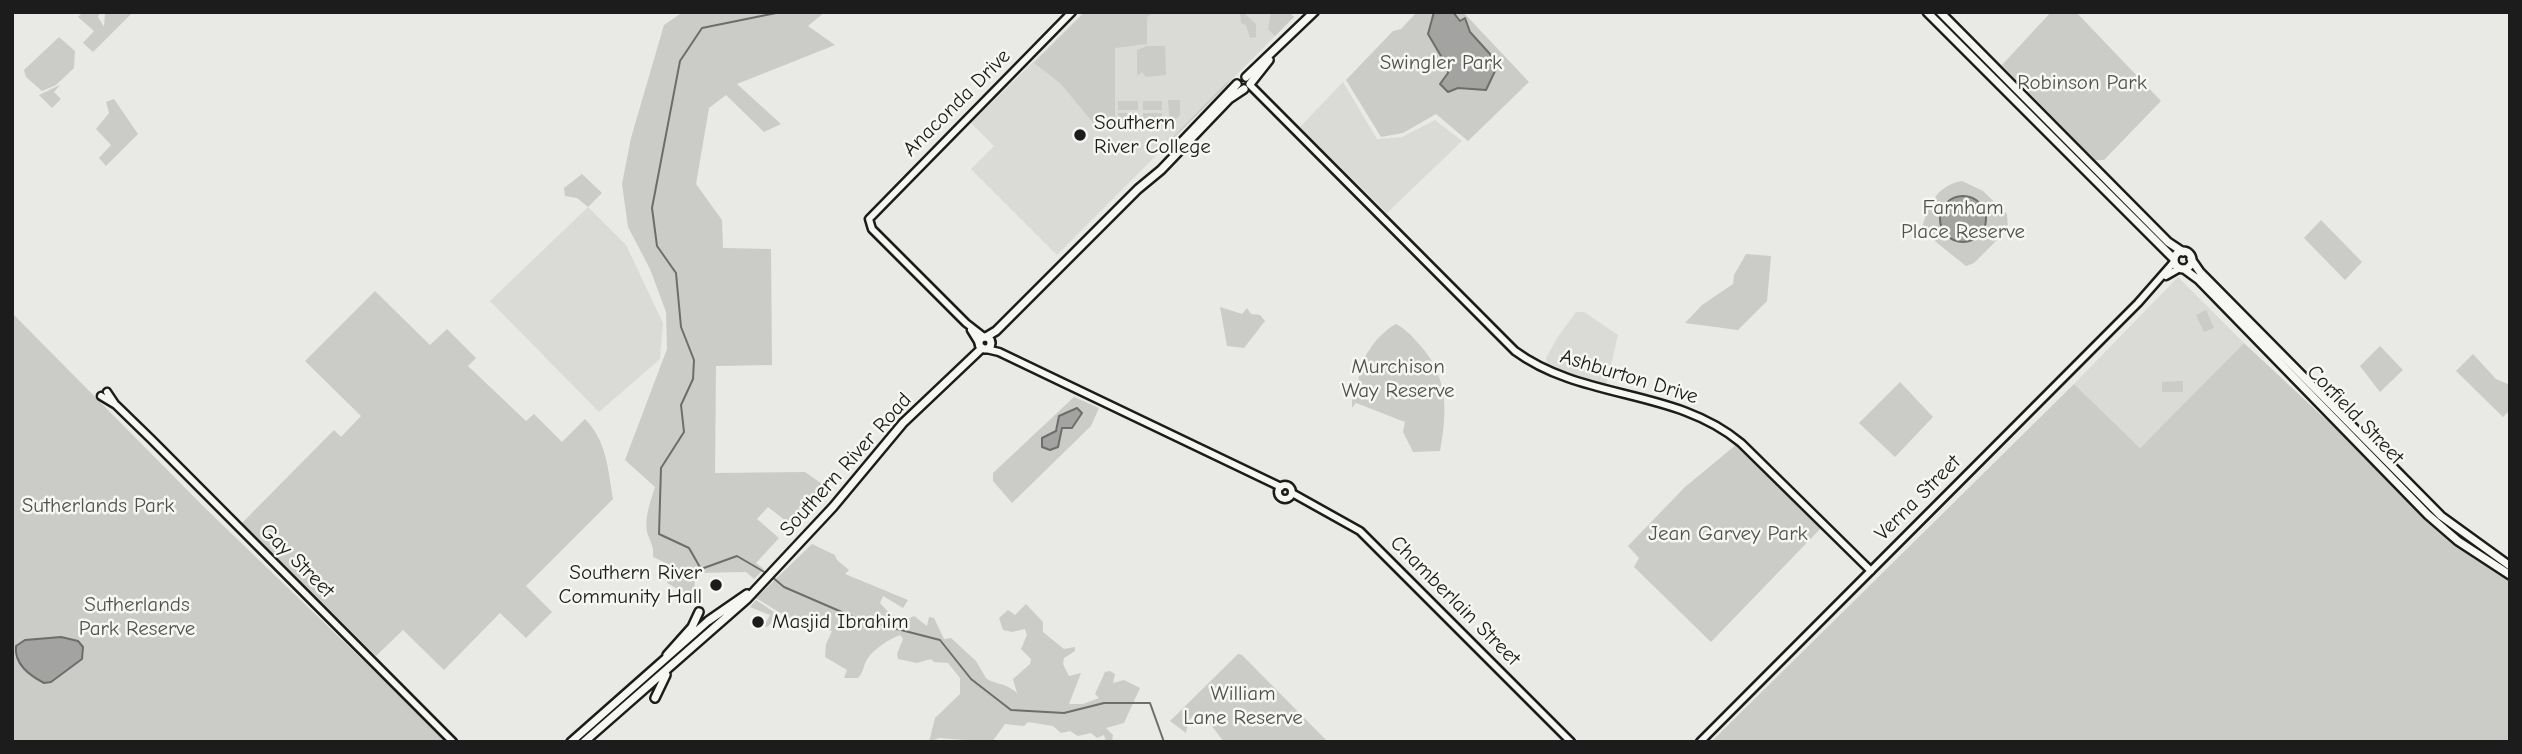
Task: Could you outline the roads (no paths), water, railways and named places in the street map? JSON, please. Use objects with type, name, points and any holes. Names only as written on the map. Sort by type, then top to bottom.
[{"type":"main road","name":"Anaconda Drive","points":[[869,219],[1072,12]]},
{"type":"main road","name":"Southern River Road","points":[[584,742],[740,606],[833,507],[903,423],[1245,84],[1314,12]]},
{"type":"main road","name":"Corfield Street","points":[[1927,12],[2178,264],[2199,280],[2412,499],[2458,541],[2510,575]]},
{"type":"main road","points":[[1940,12],[2168,242],[2183,252]]},
{"type":"main road","name":"Ashburton Drive","points":[[1245,84],[1515,351],[1561,377],[1681,409],[1723,429],[1757,458],[1871,571]]},
{"type":"main road","name":"Chamberlain Street","points":[[869,219],[872,229],[985,343],[1280,489],[1289,487],[1291,495]]},
{"type":"main road","name":"Corfield Street","points":[[2183,252],[2452,525],[2510,566]]},
{"type":"main road","points":[[2183,252],[2176,254],[2178,264],[2190,266],[2191,259]]},
{"type":"main road","name":"Verna Street","points":[[1700,742],[2178,264]]},
{"type":"main road","points":[[2242,314],[2243,319],[2258,334],[2255,340]]},
{"type":"main road","name":"Gay Street","points":[[104,394],[453,742]]},
{"type":"main road","points":[[2405,478],[2415,492],[2412,499]]},
{"type":"main road","name":"Chamberlain Street","points":[[1280,489],[1283,499],[1291,495],[1304,500],[1360,531],[1571,742]]},
{"type":"main road","name":"Southern River Road","points":[[571,742],[708,621],[754,589]]},
{"type":"main road","points":[[708,621],[721,619],[740,606]]},
{"type":"main road","points":[[650,673],[692,627],[699,612]]},
{"type":"main road","points":[[655,698],[668,671]]},
{"type":"waterway","points":[[766,573],[737,556],[701,569],[689,548],[659,534],[661,468],[684,432],[681,405],[693,379],[694,360],[681,327],[676,273],[657,246],[652,208],[680,61],[702,28],[781,12]]},
{"type":"waterway","points":[[771,576],[784,587],[858,619],[940,640],[971,679],[1011,710],[1064,713],[1104,703],[1150,703],[1164,742]]},
{"type":"place","name":"Southern River College","points":[[1080,135]]},
{"type":"place","name":"Southern River Community Hall","points":[[716,585]]},
{"type":"place","name":"Masjid Ibrahim","points":[[758,622]]},
{"type":"park label","name":"Swingler Park","points":[[1441,63]]},
{"type":"park label","name":"Robinson Park","points":[[2082,83]]},
{"type":"park label","name":"Farnham Place Reserve","points":[[1963,220]]},
{"type":"park label","name":"Murchison Way Reserve","points":[[1398,379]]},
{"type":"park label","name":"Sutherlands Park","points":[[98,506]]},
{"type":"park label","name":"Jean Garvey Park","points":[[1728,534]]},
{"type":"park label","name":"Sutherlands Park Reserve","points":[[137,617]]},
{"type":"park label","name":"William Lane Reserve","points":[[1243,706]]}]
